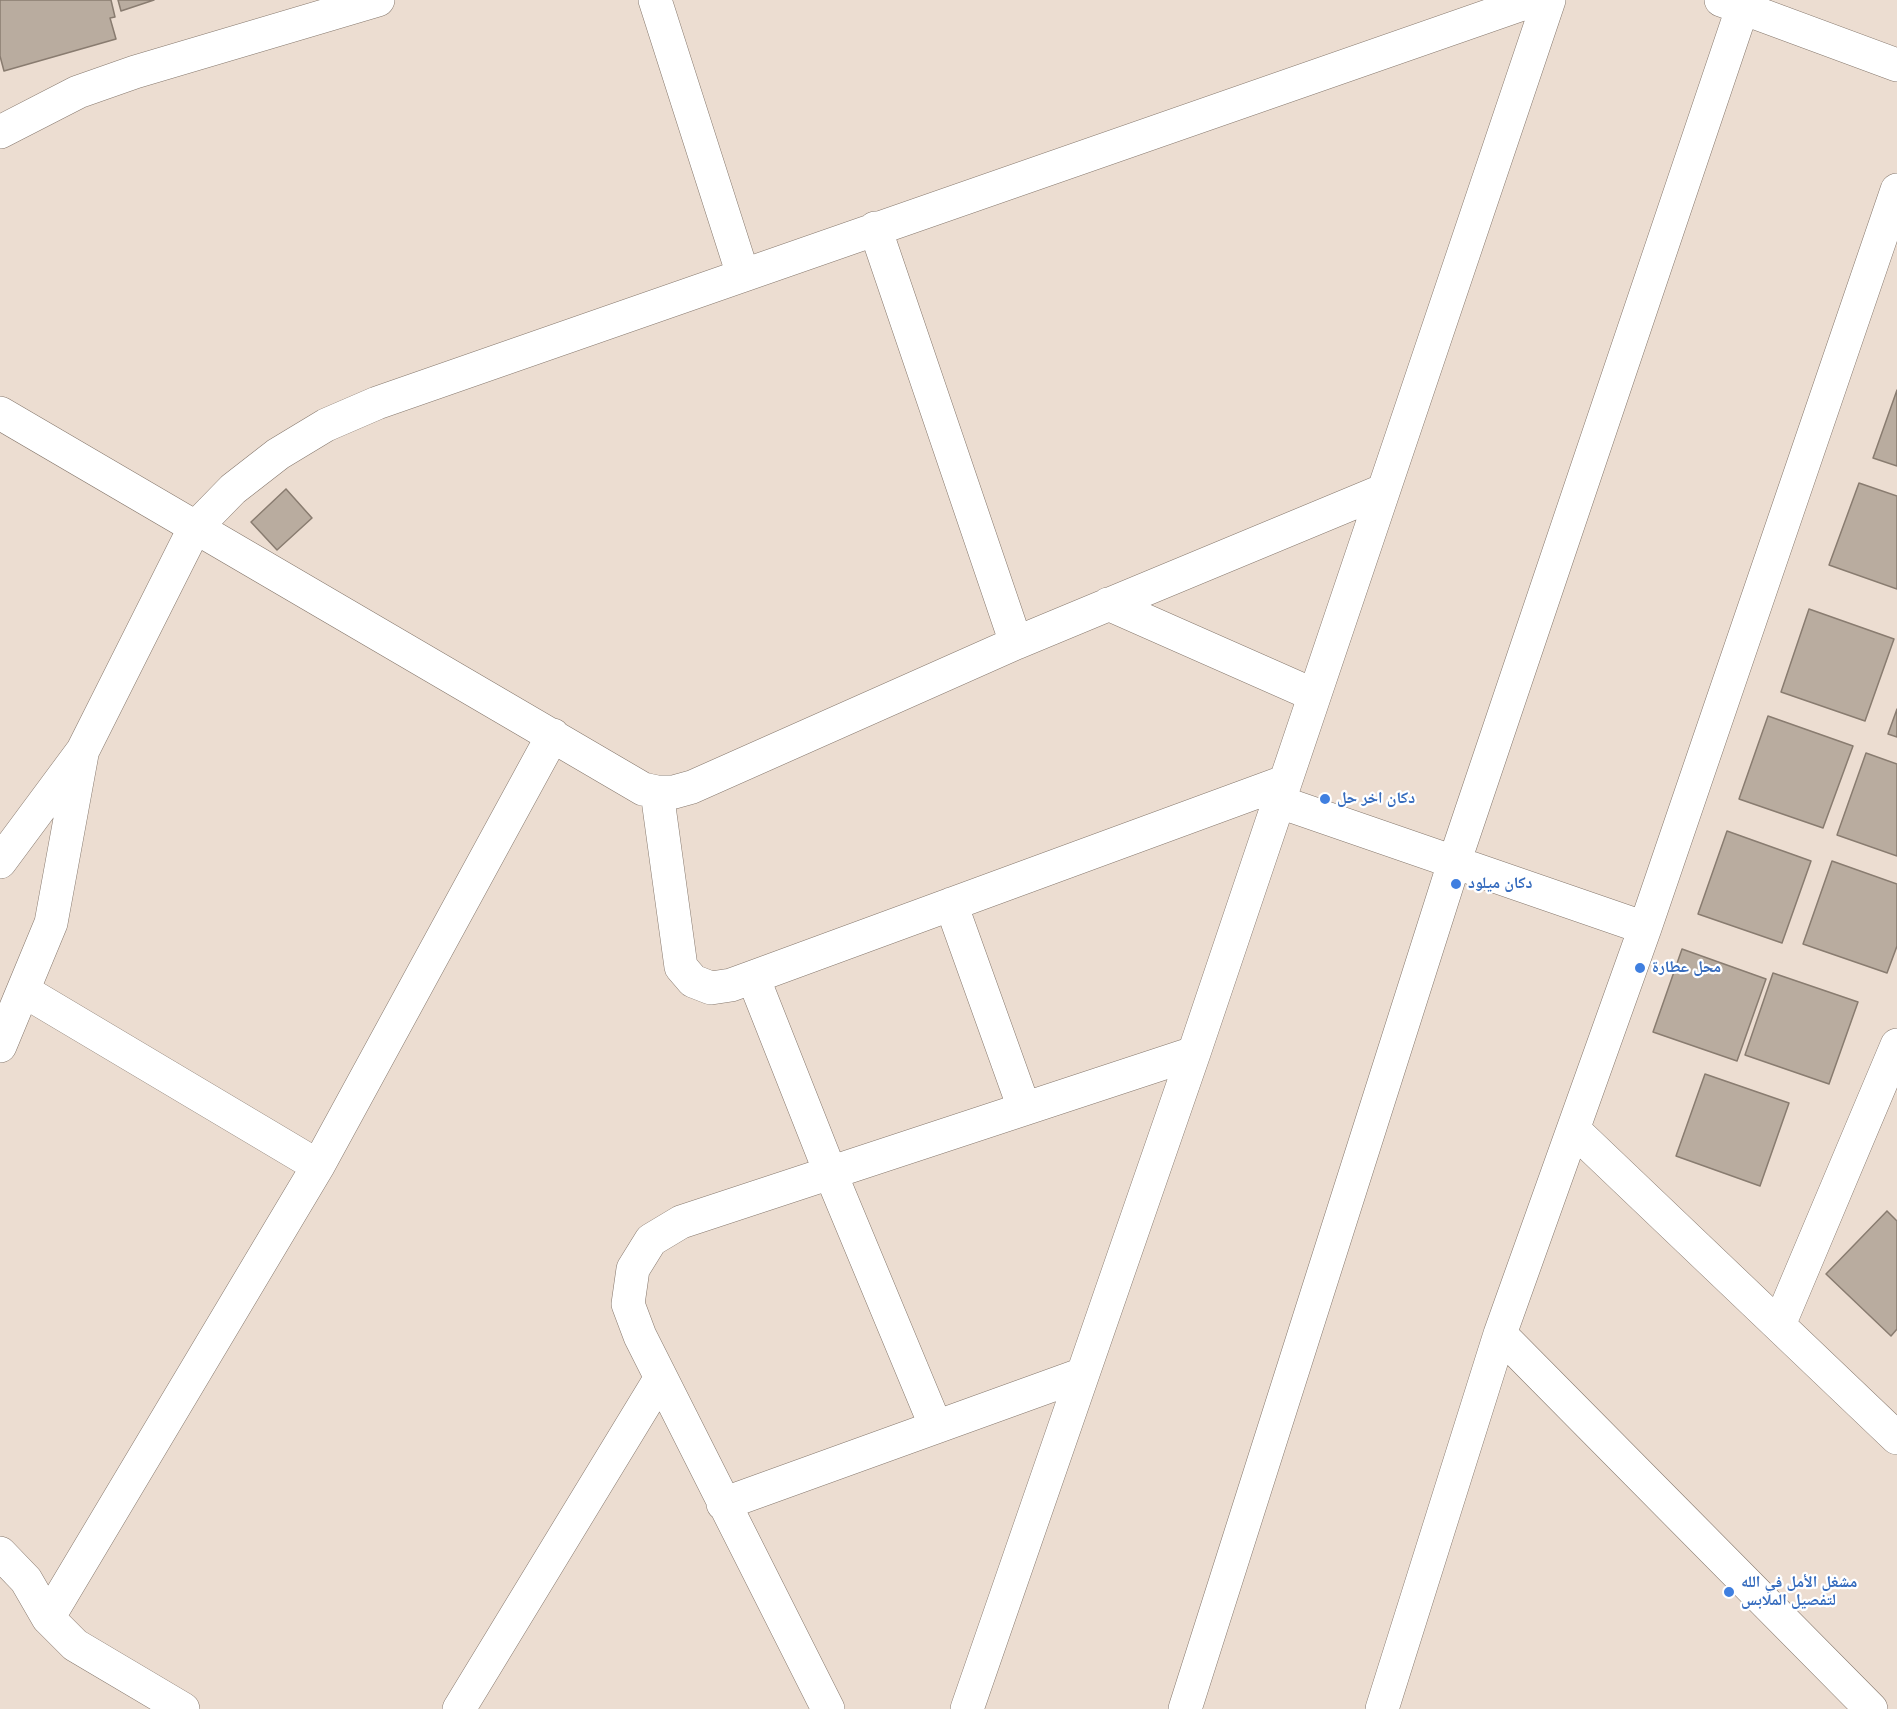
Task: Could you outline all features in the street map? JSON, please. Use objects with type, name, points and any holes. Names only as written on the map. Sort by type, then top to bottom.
[{"type":"street","points":[[0,132],[78,92],[135,72],[378,0]]},
{"type":"street","points":[[655,0],[743,275]]},
{"type":"street","points":[[0,862],[83,750],[194,529],[242,482],[278,454],[326,425],[377,403],[1534,0]]},
{"type":"street","points":[[967,1709],[1194,1053],[1549,0]]},
{"type":"street","points":[[1185,1709],[1454,863],[1736,2],[1897,65]]},
{"type":"street","points":[[1382,1709],[1500,1334],[1645,928],[1897,190]]},
{"type":"street","points":[[875,228],[1016,643]]},
{"type":"street","points":[[0,413],[194,529],[553,735],[642,789],[657,792],[692,787],[1016,643],[1382,491]]},
{"type":"street","points":[[1108,604],[1314,695]]},
{"type":"street","points":[[48,1618],[318,1166],[553,735]]},
{"type":"street","points":[[0,1046],[51,922],[83,750]]},
{"type":"street","points":[[657,792],[681,967],[693,981],[711,988],[753,977],[951,904],[1281,792],[1454,863],[1645,928]]},
{"type":"street","points":[[951,904],[1024,1108]]},
{"type":"street","points":[[753,977],[830,1172],[936,1427]]},
{"type":"street","points":[[24,991],[318,1166]]},
{"type":"street","points":[[1779,1325],[1897,1045]]},
{"type":"street","points":[[820,1704],[660,1378],[628,1304],[633,1269],[651,1240],[681,1222],[1194,1053]]},
{"type":"street","points":[[1574,1130],[1897,1438]]},
{"type":"street","points":[[1500,1334],[1871,1709]]},
{"type":"street","points":[[723,1504],[1083,1374]]},
{"type":"street","points":[[459,1709],[660,1378]]},
{"type":"street","points":[[0,1553],[26,1580],[48,1618],[75,1645],[183,1709]]},
{"type":"building","points":[[0,0],[111,0],[115,17],[110,18],[116,39],[4,71],[0,56]]},
{"type":"building","points":[[118,0],[154,0],[121,11]]},
{"type":"building","points":[[1897,390],[1897,466],[1873,458]]},
{"type":"building","points":[[1859,483],[1897,496],[1897,589],[1829,565]]},
{"type":"building","points":[[286,489],[312,518],[277,550],[251,522]]},
{"type":"building","points":[[1809,609],[1894,639],[1865,721],[1781,692]]},
{"type":"building","points":[[1897,709],[1897,737],[1888,734]]},
{"type":"building","points":[[1768,716],[1853,746],[1823,828],[1739,799]]},
{"type":"building","points":[[1866,753],[1897,764],[1897,856],[1837,835]]},
{"type":"building","points":[[1727,831],[1811,861],[1782,943],[1698,914]]},
{"type":"building","points":[[1832,861],[1897,884],[1897,946],[1887,973],[1803,944]]},
{"type":"building","points":[[1682,949],[1766,979],[1737,1061],[1653,1032]]},
{"type":"building","points":[[1773,973],[1858,1002],[1829,1084],[1745,1055]]},
{"type":"building","points":[[1705,1074],[1789,1103],[1760,1186],[1676,1156]]},
{"type":"building","points":[[1887,1211],[1897,1221],[1897,1329],[1891,1336],[1826,1274]]},
{"type":"place","name":"دكان اخر حل","points":[[1325,799]]},
{"type":"place","name":"دكان ميلود","points":[[1456,884]]},
{"type":"place","name":"محل عطارة","points":[[1640,968]]},
{"type":"place","name":"مشغل الأمل في الله لتفصيل الملابس","points":[[1729,1592]]}]
